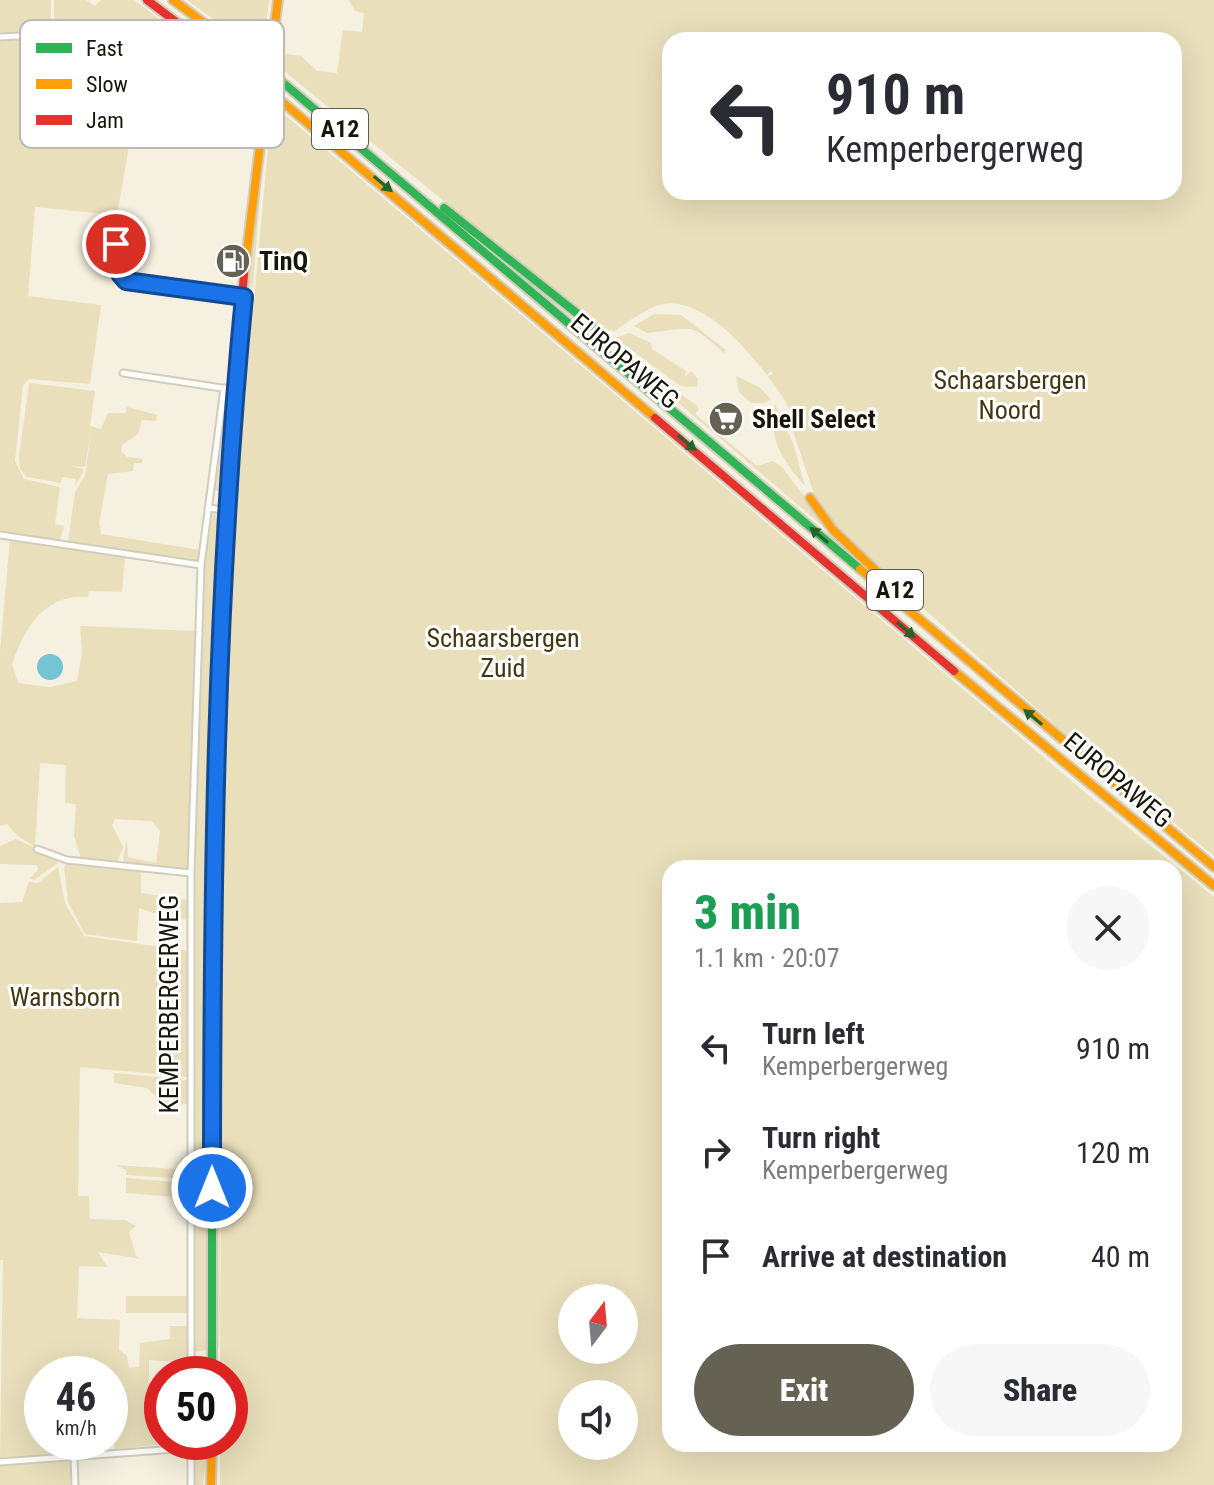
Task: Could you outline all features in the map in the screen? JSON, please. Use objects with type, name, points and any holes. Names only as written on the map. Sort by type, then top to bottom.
[{"type":"main road","name":"EUROPAWEG","points":[[147,0],[174,20]]},
{"type":"main road","name":"EUROPAWEG","points":[[173,0],[200,20]]},
{"type":"main road","name":"KEMPERBERGERWEG","points":[[275,20],[278,0]]},
{"type":"main road","name":"EUROPAWEG","points":[[284,83],[399,177],[1214,867]]},
{"type":"main road","name":"EUROPAWEG","points":[[284,103],[1076,775],[1182,860]]},
{"type":"main road","name":"KEMPERBERGERWEG","points":[[212,1356],[213,865],[225,510],[230,389],[244,297],[259,148]]},
{"type":"main road","name":"A12","points":[[399,177],[456,216],[598,330]]},
{"type":"main road","name":"A12","points":[[810,498],[833,530],[859,557],[985,676]]},
{"type":"main road","name":"EUROPAWEG","points":[[1182,860],[1214,886]]},
{"type":"main road","points":[[211,1485],[212,1460]]},
{"type":"street","points":[[0,37],[20,36]]},
{"type":"street","points":[[90,241],[120,245],[120,274],[126,281],[244,297]]},
{"type":"street","points":[[123,373],[230,389]]},
{"type":"street","name":"KEMPERBERGERWEG","points":[[191,1356],[191,873],[201,565],[230,389]]},
{"type":"street","points":[[208,508],[225,510]]},
{"type":"street","points":[[0,535],[201,565]]},
{"type":"street","name":"KEMPERBERGERWEG","points":[[37,849],[67,860],[191,873]]},
{"type":"street","points":[[0,1462],[25,1460]]},
{"type":"street","points":[[74,1460],[75,1485]]},
{"type":"street","points":[[190,1460],[191,1485]]},
{"type":"green space","points":[[0,0],[51,0],[50,20],[20,20],[20,33],[0,35]]},
{"type":"green space","points":[[54,0],[86,0],[95,6],[101,0],[134,0],[161,20],[54,20]]},
{"type":"green space","points":[[187,0],[269,0],[267,20],[215,20]]},
{"type":"green space","name":"Schaarsbergen Noord","points":[[349,0],[1214,0],[1214,856],[1070,738],[838,533],[815,497],[791,425],[788,406],[768,376],[773,374],[771,371],[767,375],[723,328],[694,309],[663,304],[645,311],[615,331],[602,330],[284,71],[284,54],[301,56],[317,71],[337,73],[343,30],[362,32],[364,13],[355,11]]},
{"type":"green space","points":[[0,38],[20,38],[20,148],[129,148],[117,215],[35,207],[28,296],[101,305],[90,384],[29,379],[23,385],[15,461],[24,479],[60,487],[55,524],[64,526],[59,543],[0,534]]},
{"type":"green space","name":"Schaarsbergen Zuid","points":[[284,114],[1168,860],[662,860],[662,1452],[1182,1452],[1182,871],[1214,897],[1214,1485],[220,1485],[220,1460],[248,1460],[248,1356],[220,1356],[222,921],[233,573],[240,455],[268,148],[284,148]]},
{"type":"green space","points":[[262,148],[263,148],[253,287],[248,288]]},
{"type":"green space","points":[[247,290],[252,291],[243,390],[238,389]]},
{"type":"green space","points":[[654,314],[681,315],[726,350],[724,353],[697,331],[690,329],[647,333],[634,326]]},
{"type":"green space","points":[[629,333],[651,343],[652,349],[686,371],[685,377],[691,371],[698,379],[697,387],[681,386],[615,338]]},
{"type":"green space","points":[[598,334],[696,405],[699,410],[695,414],[757,466],[773,461],[783,468],[832,534]]},
{"type":"green space","points":[[736,376],[759,387],[771,399],[766,403],[751,403],[739,392]]},
{"type":"green space","points":[[29,383],[95,391],[90,426],[101,429],[108,413],[126,413],[127,407],[157,415],[156,421],[142,420],[138,434],[122,445],[121,451],[127,457],[142,459],[142,463],[134,463],[133,471],[108,474],[99,523],[101,534],[200,550],[199,561],[71,545],[68,542],[75,492],[85,476],[91,432],[85,467],[70,466],[84,469],[75,487],[76,479],[62,477],[61,483],[27,477],[20,469],[19,458]]},
{"type":"green space","points":[[228,394],[225,458],[219,491],[213,490]]},
{"type":"green space","points":[[775,404],[793,443],[805,486],[778,448],[773,427]]},
{"type":"green space","points":[[213,512],[221,516],[213,751],[207,781],[211,807],[208,1350],[193,1352],[194,872],[204,566]]},
{"type":"green space","points":[[228,523],[233,523],[225,744],[221,744]]},
{"type":"green space","points":[[10,539],[125,555],[122,592],[89,591],[88,597],[60,601],[48,607],[30,625],[12,664],[18,683],[50,687],[77,681],[82,654],[80,626],[197,631],[189,867],[185,872],[126,866],[123,858],[127,840],[128,857],[156,863],[160,831],[152,821],[115,819],[112,825],[123,847],[116,864],[81,859],[74,836],[76,804],[65,803],[66,765],[40,763],[35,847],[7,824],[0,826],[0,651]]},
{"type":"green space","points":[[222,768],[219,1014],[215,1014],[218,792]]},
{"type":"green space","points":[[16,839],[57,858],[58,863],[34,880],[30,878],[38,870],[37,865],[0,864],[0,846]]},
{"type":"green space","points":[[76,861],[141,871],[141,893],[189,900],[188,920],[171,917],[165,910],[153,913],[139,908],[137,941],[85,934],[68,902],[64,866]]},
{"type":"green space","name":"Warnsborn","points":[[58,867],[65,903],[84,936],[188,951],[188,1077],[80,1067],[78,1196],[89,1196],[90,1219],[125,1220],[136,1226],[129,1232],[136,1256],[141,1259],[98,1252],[107,1267],[79,1266],[77,1318],[120,1320],[119,1350],[127,1356],[24,1356],[24,1459],[0,1461],[3,1260],[0,1260],[0,903],[22,902],[29,882],[38,883]]},
{"type":"green space","points":[[215,1019],[219,1019],[220,1308],[219,1349],[215,1350]]},
{"type":"green space","points":[[114,1073],[187,1080],[188,1104],[165,1105],[147,1088],[114,1083]]},
{"type":"green space","points":[[116,1165],[188,1170],[188,1179],[126,1175],[126,1170]]},
{"type":"green space","points":[[126,1178],[188,1183],[188,1192],[175,1197],[126,1193]]},
{"type":"green space","points":[[126,1296],[188,1296],[188,1313],[126,1313]]},
{"type":"green space","points":[[170,1326],[188,1326],[188,1355],[144,1356],[144,1446],[128,1448],[128,1362],[129,1368],[139,1367],[140,1343],[170,1339]]},
{"type":"green space","points":[[70,1460],[72,1485],[0,1485],[0,1464]]},
{"type":"green space","points":[[193,1460],[206,1460],[203,1485],[193,1485]]},
{"type":"water","points":[[50,654],[59,658],[63,667],[59,676],[50,680],[41,676],[37,667],[41,658]]},
{"type":"traffic: fast","points":[[284,84],[860,569]]},
{"type":"traffic: fast","points":[[444,208],[598,330]]},
{"type":"traffic: fast","points":[[212,1356],[212,942],[218,653]]},
{"type":"traffic: slow","points":[[173,0],[200,20]]},
{"type":"traffic: slow","points":[[276,20],[278,0]]},
{"type":"traffic: slow","points":[[284,103],[655,418]]},
{"type":"traffic: slow","points":[[244,275],[260,148]]},
{"type":"traffic: slow","points":[[810,498],[833,530],[915,608]]},
{"type":"traffic: slow","points":[[860,569],[1214,867]]},
{"type":"traffic: slow","points":[[954,671],[1214,886]]},
{"type":"traffic: slow","points":[[211,1485],[212,1460]]},
{"type":"traffic: jam","points":[[147,0],[174,20]]},
{"type":"traffic: jam","points":[[218,653],[229,445],[244,275]]},
{"type":"traffic: jam","points":[[655,418],[954,671]]},
{"type":"place","name":"TinQ","points":[[233,261]]},
{"type":"place","name":"Shell Select","points":[[726,419]]},
{"type":"route","points":[[116,244],[123,251],[120,274],[126,281],[244,297],[228,458],[222,584],[213,865],[212,1188]]}]
